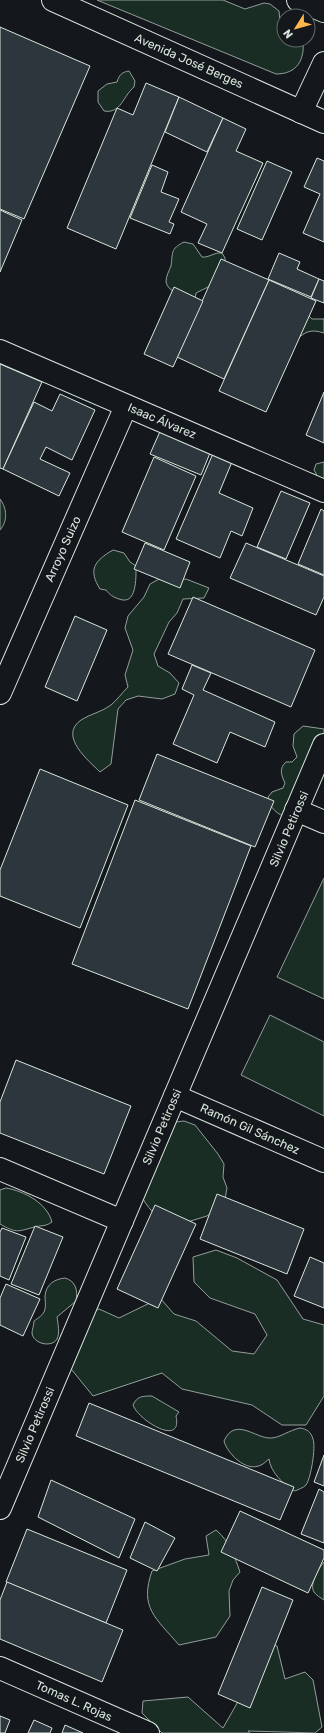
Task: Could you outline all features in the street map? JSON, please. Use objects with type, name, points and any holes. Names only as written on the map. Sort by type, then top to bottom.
[{"type":"street","name":"Avenida José Berges","points":[[53,0],[324,122]]},
{"type":"street","points":[[298,0],[324,11]]},
{"type":"street","points":[[301,112],[324,63]]},
{"type":"street","name":"Isaac Álvarez","points":[[0,351],[324,491]]},
{"type":"street","name":"Arroyo Suizo","points":[[0,693],[126,406]]},
{"type":"street","name":"Silvio Petirossi","points":[[0,1508],[324,745]]},
{"type":"street","points":[[296,810],[324,822]]},
{"type":"street","name":"Ramón Gil Sánchez","points":[[175,1096],[324,1161]]},
{"type":"street","points":[[0,1169],[122,1221]]},
{"type":"street","name":"Tomas L. Rojas","points":[[0,1668],[148,1733]]},
{"type":"green space","points":[[97,0],[223,0],[245,9],[264,3],[270,4],[276,9],[276,48],[303,48],[301,60],[294,69],[289,72],[276,74]]},
{"type":"green space","points":[[129,71],[135,81],[134,87],[118,107],[114,110],[104,111],[98,102],[98,91],[107,84],[117,82],[121,74]]},
{"type":"green space","points":[[184,242],[193,244],[202,257],[222,253],[225,258],[225,264],[212,285],[196,293],[195,299],[173,291],[167,286],[166,282],[174,249]]},
{"type":"green space","points":[[308,315],[312,319],[324,319],[324,333],[312,331],[296,340]]},
{"type":"green space","points":[[324,462],[324,481],[318,477],[314,470],[316,464]]},
{"type":"green space","points":[[0,499],[6,514],[3,526],[0,530]]},
{"type":"green space","points":[[113,550],[124,553],[130,562],[136,566],[134,590],[132,595],[125,600],[110,595],[106,590],[100,589],[94,576],[97,562]]},
{"type":"green space","points":[[161,578],[174,581],[186,579],[209,588],[204,598],[183,599],[177,613],[169,622],[154,654],[158,666],[170,673],[179,683],[175,694],[162,699],[138,696],[126,700],[118,709],[111,764],[100,772],[83,755],[74,741],[73,733],[75,726],[81,720],[111,705],[128,687],[125,675],[133,650],[125,628],[128,616],[144,597],[150,584]]},
{"type":"green space","points":[[303,726],[324,729],[324,756],[288,818],[272,808],[268,797],[272,792],[283,788],[285,783],[282,774],[282,767],[286,762],[292,762],[297,757],[293,746],[294,734]]},
{"type":"green space","points":[[324,878],[324,999],[277,977]]},
{"type":"green space","points":[[270,1015],[324,1042],[324,1116],[241,1075]]},
{"type":"green space","points":[[184,1121],[195,1125],[218,1154],[224,1164],[223,1177],[227,1188],[225,1199],[218,1208],[207,1216],[171,1227],[156,1216],[142,1197],[134,1184],[133,1179],[137,1159],[145,1142],[158,1130],[165,1126]]},
{"type":"green space","points":[[6,1188],[20,1192],[34,1199],[45,1209],[52,1222],[50,1224],[36,1226],[20,1231],[10,1229],[0,1224],[0,1190]]},
{"type":"green space","points":[[216,1250],[237,1258],[277,1280],[303,1319],[324,1325],[324,1396],[306,1425],[282,1425],[252,1405],[182,1389],[162,1373],[93,1396],[63,1359],[61,1335],[76,1314],[99,1309],[119,1318],[160,1298],[174,1314],[196,1321],[232,1351],[254,1354],[267,1335],[255,1314],[210,1298],[194,1282],[193,1257]]},
{"type":"green space","points":[[65,1278],[72,1281],[74,1284],[77,1294],[76,1301],[57,1317],[58,1334],[55,1342],[43,1344],[33,1337],[32,1332],[34,1321],[41,1316],[44,1311],[45,1296],[49,1285],[55,1281]]},
{"type":"green space","points":[[143,1396],[152,1396],[179,1412],[176,1416],[176,1425],[173,1430],[167,1431],[151,1424],[143,1418],[133,1405],[138,1398]]},
{"type":"green space","points":[[300,1428],[305,1429],[311,1434],[314,1443],[310,1476],[306,1485],[295,1491],[286,1486],[278,1478],[270,1464],[269,1459],[262,1465],[255,1467],[243,1464],[233,1456],[224,1441],[234,1430],[246,1430],[271,1438],[278,1437]]},
{"type":"green space","points":[[216,1530],[228,1544],[240,1572],[233,1580],[229,1591],[230,1616],[216,1637],[179,1645],[157,1619],[149,1604],[148,1584],[152,1571],[185,1559],[209,1555],[206,1536]]},
{"type":"green space","points":[[324,1562],[324,1600],[314,1592],[313,1585],[317,1572]]},
{"type":"green space","points":[[266,1642],[277,1646],[285,1679],[305,1672],[313,1680],[322,1727],[315,1733],[248,1731],[250,1733],[162,1733],[142,1713],[143,1701],[188,1697],[223,1728],[240,1698]]},
{"type":"building","points":[[0,27],[90,66],[24,219],[0,209]]},
{"type":"building","points":[[146,83],[179,97],[116,249],[67,228],[117,108],[133,115]]},
{"type":"building","points":[[179,97],[223,118],[207,152],[165,132]]},
{"type":"building","points":[[223,118],[246,129],[236,151],[263,163],[222,253],[198,243],[207,224],[181,212]]},
{"type":"building","points":[[317,158],[324,161],[324,242],[303,233],[320,194],[304,187]]},
{"type":"building","points":[[267,161],[292,172],[262,240],[237,229]]},
{"type":"building","points":[[152,165],[168,172],[161,192],[179,199],[169,222],[174,224],[170,234],[130,218]]},
{"type":"building","points":[[0,210],[22,220],[0,272]]},
{"type":"building","points":[[279,253],[300,262],[297,269],[319,279],[311,297],[268,279]]},
{"type":"building","points":[[221,259],[269,280],[224,379],[177,357]]},
{"type":"building","points":[[319,279],[324,281],[324,303],[311,298]]},
{"type":"building","points":[[269,280],[316,301],[266,412],[219,391]]},
{"type":"building","points":[[174,287],[203,301],[173,367],[144,354]]},
{"type":"building","points":[[0,364],[42,382],[3,469],[0,468]]},
{"type":"building","points":[[324,392],[324,443],[306,435]]},
{"type":"building","points":[[60,394],[95,410],[72,460],[46,447],[40,459],[70,473],[59,496],[3,469],[34,402],[52,411]]},
{"type":"building","points":[[162,427],[212,448],[201,475],[150,454]]},
{"type":"building","points":[[215,449],[234,457],[219,493],[253,508],[242,536],[231,531],[220,558],[176,539]]},
{"type":"building","points":[[154,457],[196,476],[164,550],[122,532]]},
{"type":"building","points":[[281,491],[310,503],[286,559],[257,547]]},
{"type":"building","points":[[321,509],[324,511],[324,575],[298,564]]},
{"type":"building","points":[[145,543],[190,562],[180,588],[134,569]]},
{"type":"building","points":[[246,543],[324,576],[324,597],[316,615],[230,578]]},
{"type":"building","points":[[193,597],[315,650],[291,707],[168,654]]},
{"type":"building","points":[[75,616],[107,630],[77,701],[45,687]]},
{"type":"building","points":[[192,665],[211,673],[203,690],[275,722],[265,747],[230,732],[217,763],[173,744],[194,695],[182,689]]},
{"type":"building","points":[[157,754],[274,801],[255,847],[139,800]]},
{"type":"building","points":[[40,769],[128,805],[80,928],[0,896],[0,870]]},
{"type":"building","points":[[135,800],[251,846],[188,1009],[72,964]]},
{"type":"building","points":[[16,1060],[131,1106],[104,1174],[0,1133],[0,1102]]},
{"type":"building","points":[[217,1194],[304,1229],[287,1274],[200,1239]]},
{"type":"building","points":[[155,1205],[196,1224],[158,1308],[117,1289]]},
{"type":"building","points":[[35,1226],[63,1237],[39,1295],[11,1284]]},
{"type":"building","points":[[2,1228],[26,1237],[9,1280],[0,1276],[0,1232]]},
{"type":"building","points":[[310,1257],[324,1263],[324,1308],[294,1296]]},
{"type":"building","points":[[6,1284],[40,1299],[23,1336],[0,1325],[0,1298]]},
{"type":"building","points":[[89,1403],[294,1487],[280,1520],[76,1436]]},
{"type":"building","points":[[324,1455],[324,1486],[314,1482]]},
{"type":"building","points":[[51,1480],[135,1519],[119,1558],[38,1517]]},
{"type":"building","points":[[319,1489],[324,1492],[324,1543],[301,1534]]},
{"type":"building","points":[[240,1511],[324,1550],[324,1558],[308,1593],[221,1552]]},
{"type":"building","points":[[145,1522],[175,1538],[157,1571],[130,1558]]},
{"type":"building","points":[[27,1529],[127,1570],[106,1623],[6,1582]]},
{"type":"building","points":[[7,1582],[123,1630],[102,1682],[0,1639],[0,1600]]},
{"type":"building","points":[[262,1587],[293,1600],[250,1708],[218,1694]]},
{"type":"building","points":[[0,1716],[10,1720],[5,1733],[0,1733]]},
{"type":"building","points":[[34,1720],[52,1728],[50,1733],[28,1733]]},
{"type":"building","points":[[65,1725],[83,1733],[62,1733]]}]
